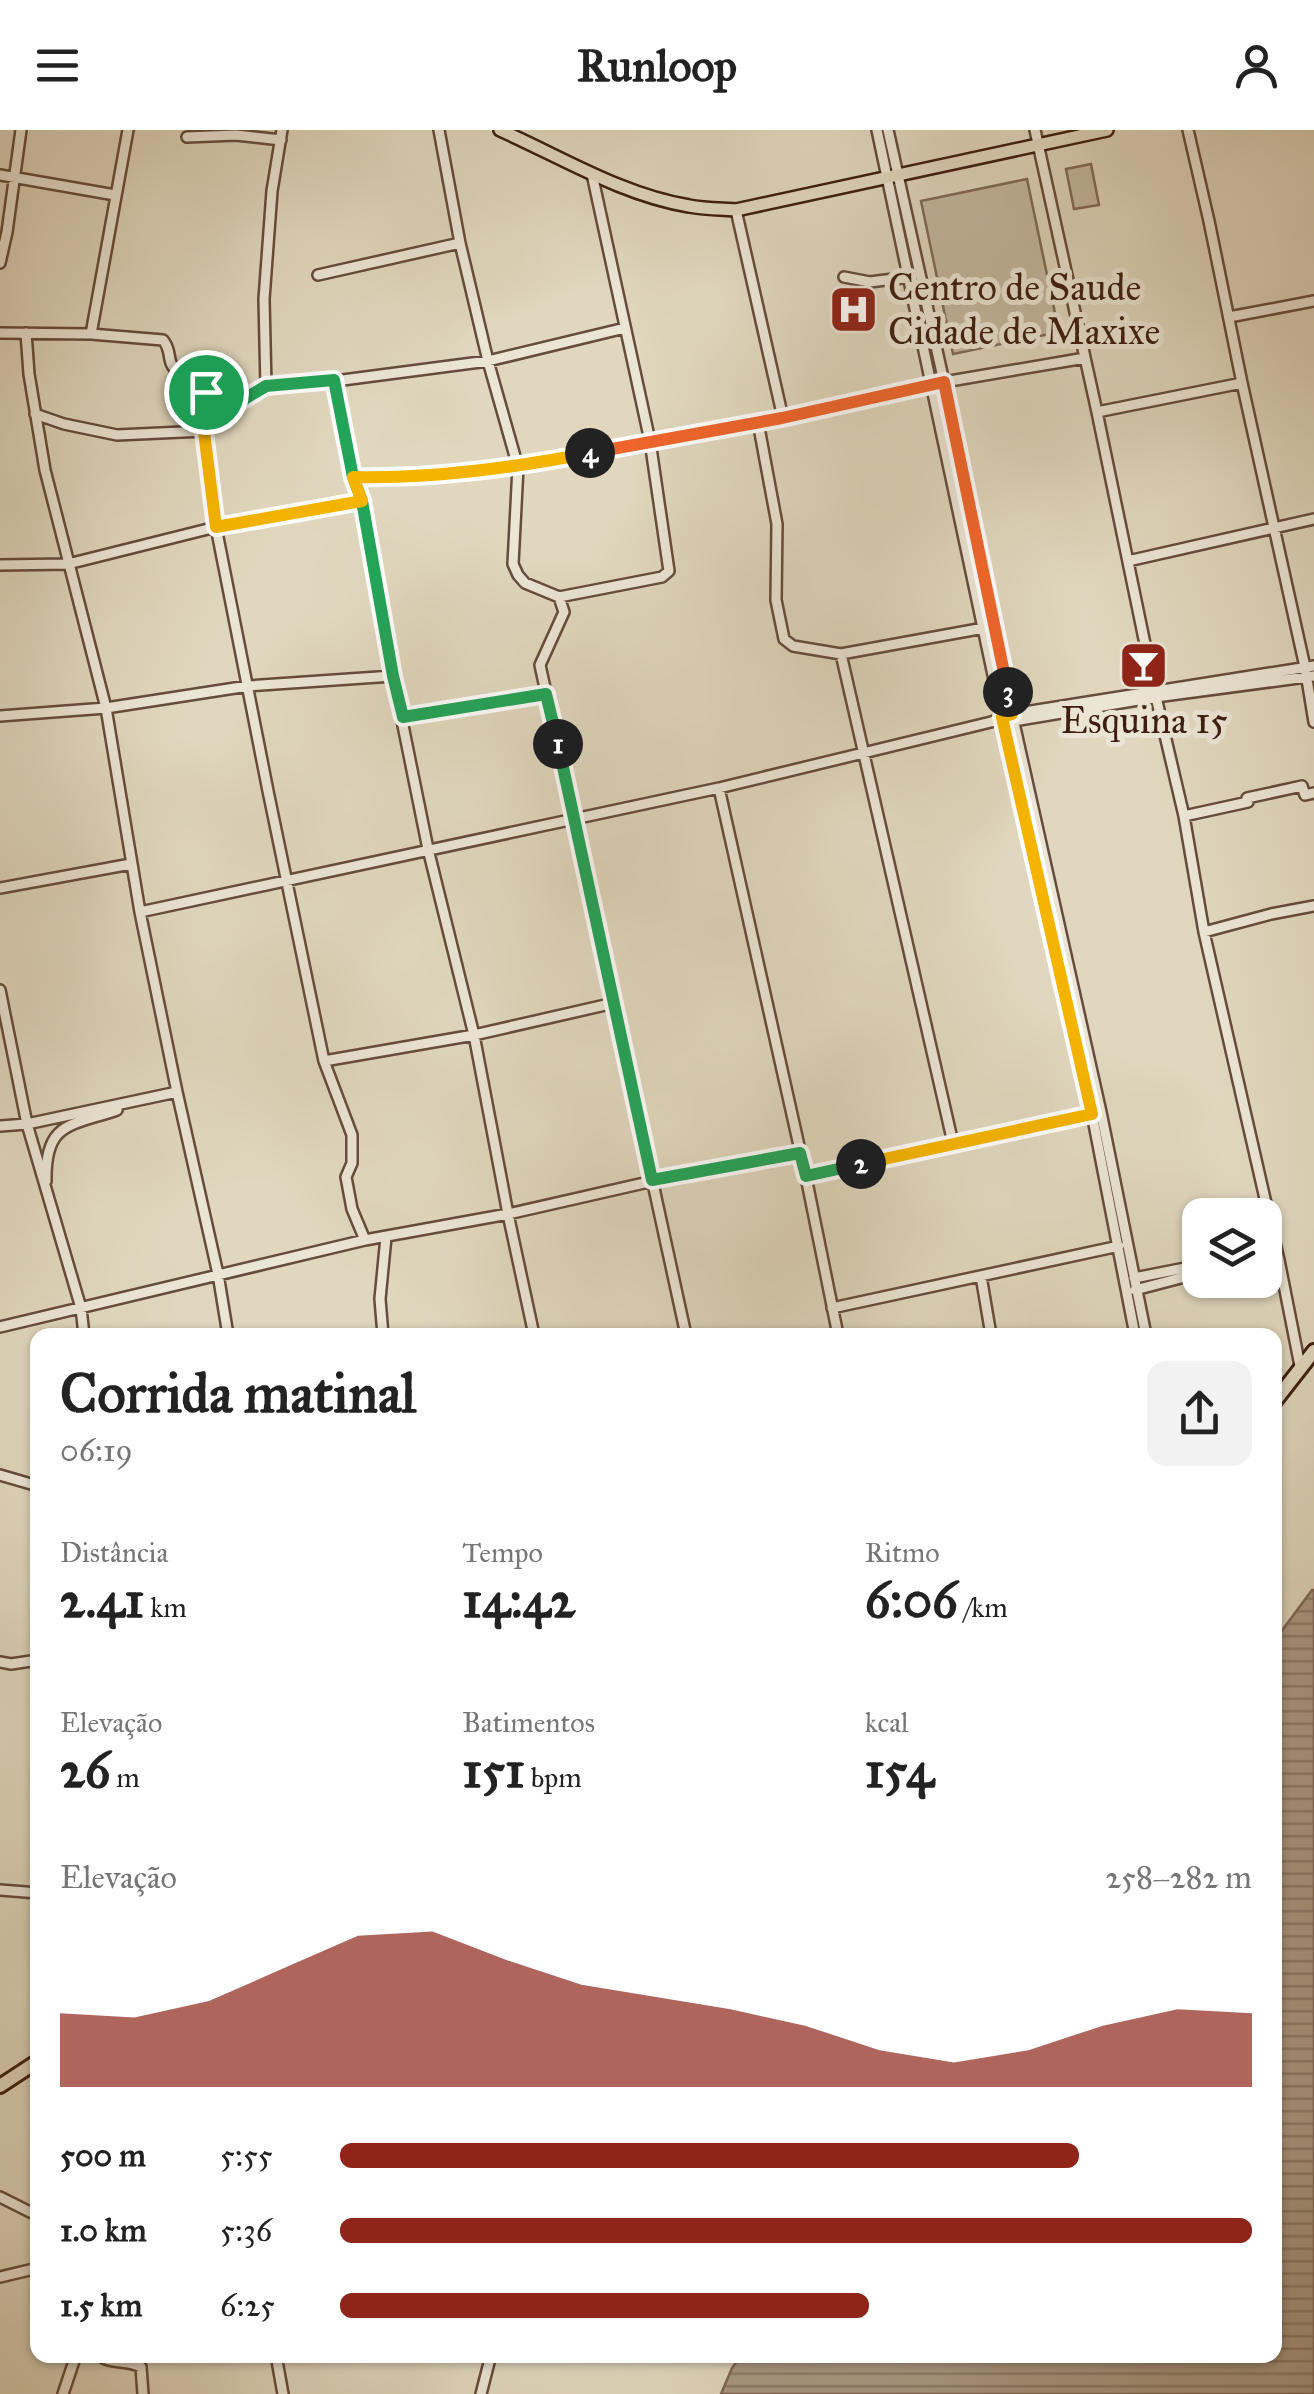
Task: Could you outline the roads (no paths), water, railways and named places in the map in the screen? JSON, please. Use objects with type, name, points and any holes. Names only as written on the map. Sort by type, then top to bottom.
[{"type":"highway","points":[[1282,1390],[1314,1351]]},
{"type":"highway","points":[[0,2086],[30,2067]]},
{"type":"main road","points":[[503,131],[592,174],[670,202],[736,210],[1107,130]]},
{"type":"street","points":[[0,263],[20,130]]},
{"type":"street","points":[[91,334],[128,130]]},
{"type":"street","points":[[439,130],[460,242],[518,467],[513,564],[525,583],[559,597],[662,576],[669,571],[650,442],[592,174]]},
{"type":"street","points":[[877,130],[893,178],[944,382],[1008,718],[1134,1328]]},
{"type":"street","points":[[888,130],[909,277],[932,385],[984,628],[1101,1112],[1144,1328]]},
{"type":"street","points":[[1035,130],[1184,816],[1204,932],[1265,1198]]},
{"type":"street","points":[[1188,130],[1274,528],[1310,671],[1314,722]]},
{"type":"street","points":[[188,137],[282,135],[272,192],[264,299],[266,386]]},
{"type":"street","points":[[0,175],[115,196]]},
{"type":"street","points":[[736,210],[782,418]]},
{"type":"street","points":[[318,275],[460,242]]},
{"type":"street","points":[[844,277],[870,282],[909,277]]},
{"type":"street","points":[[1229,317],[1314,302]]},
{"type":"street","points":[[35,414],[117,435],[206,428],[266,386],[488,361],[625,328]]},
{"type":"street","points":[[0,333],[163,340],[174,369],[206,392],[236,404]]},
{"type":"street","points":[[26,333],[28,374],[45,470],[106,708],[140,912],[227,1328]]},
{"type":"street","points":[[353,477],[396,478],[518,467],[782,418],[944,382],[1085,358]]},
{"type":"street","points":[[334,380],[353,477],[362,501],[428,850],[474,1035],[532,1328]]},
{"type":"street","points":[[1097,412],[1242,383]]},
{"type":"street","points":[[206,392],[216,527],[324,1061],[352,1135],[352,1163],[346,1177],[352,1210],[364,1240]]},
{"type":"street","points":[[758,422],[777,524],[776,600],[784,639],[792,646],[840,654],[984,628]]},
{"type":"street","points":[[0,565],[68,564],[216,527],[362,501]]},
{"type":"street","points":[[1128,561],[1314,519]]},
{"type":"street","points":[[559,597],[564,612],[540,665],[684,1328]]},
{"type":"street","points":[[840,654],[952,1144]]},
{"type":"street","points":[[140,912],[719,788],[1008,718],[1310,671]]},
{"type":"street","points":[[0,716],[106,708],[248,686],[393,676]]},
{"type":"street","points":[[403,717],[546,694]]},
{"type":"street","points":[[1184,816],[1302,786],[1305,795],[1314,793]]},
{"type":"street","points":[[719,788],[836,1328]]},
{"type":"street","points":[[0,888],[131,864]]},
{"type":"street","points":[[1204,932],[1314,906]]},
{"type":"street","points":[[0,990],[27,1124],[83,1328]]},
{"type":"street","points":[[324,1061],[474,1035],[614,1003]]},
{"type":"street","points":[[0,1126],[27,1124],[177,1092]]},
{"type":"street","points":[[48,1198],[47,1154],[53,1138],[64,1128],[135,1101]]},
{"type":"street","points":[[806,1176],[1092,1114]]},
{"type":"street","points":[[0,1327],[364,1240],[800,1153]]},
{"type":"street","points":[[382,1328],[380,1299],[386,1237]]},
{"type":"street","points":[[832,1308],[1119,1246]]},
{"type":"street","points":[[1134,1278],[1182,1271]]},
{"type":"street","points":[[1135,1290],[1182,1275]]},
{"type":"street","points":[[980,1276],[989,1328]]},
{"type":"street","points":[[1282,1276],[1300,1366]]},
{"type":"street","points":[[222,1328],[226,1323]]},
{"type":"street","points":[[0,1475],[30,1484]]},
{"type":"street","points":[[0,1662],[30,1661]]},
{"type":"street","points":[[0,1890],[30,1892]]},
{"type":"street","points":[[0,2197],[30,2212]]},
{"type":"street","points":[[0,2276],[30,2270]]},
{"type":"street","points":[[64,2394],[74,2363]]},
{"type":"street","points":[[128,2363],[140,2367],[143,2394]]},
{"type":"street","points":[[277,2363],[283,2394]]},
{"type":"street","points":[[480,2394],[488,2363]]},
{"type":"place","name":"Centro de Saude Cidade de Maxixe","points":[[853,309]]},
{"type":"place","name":"Esquina 15","points":[[1144,666]]}]
